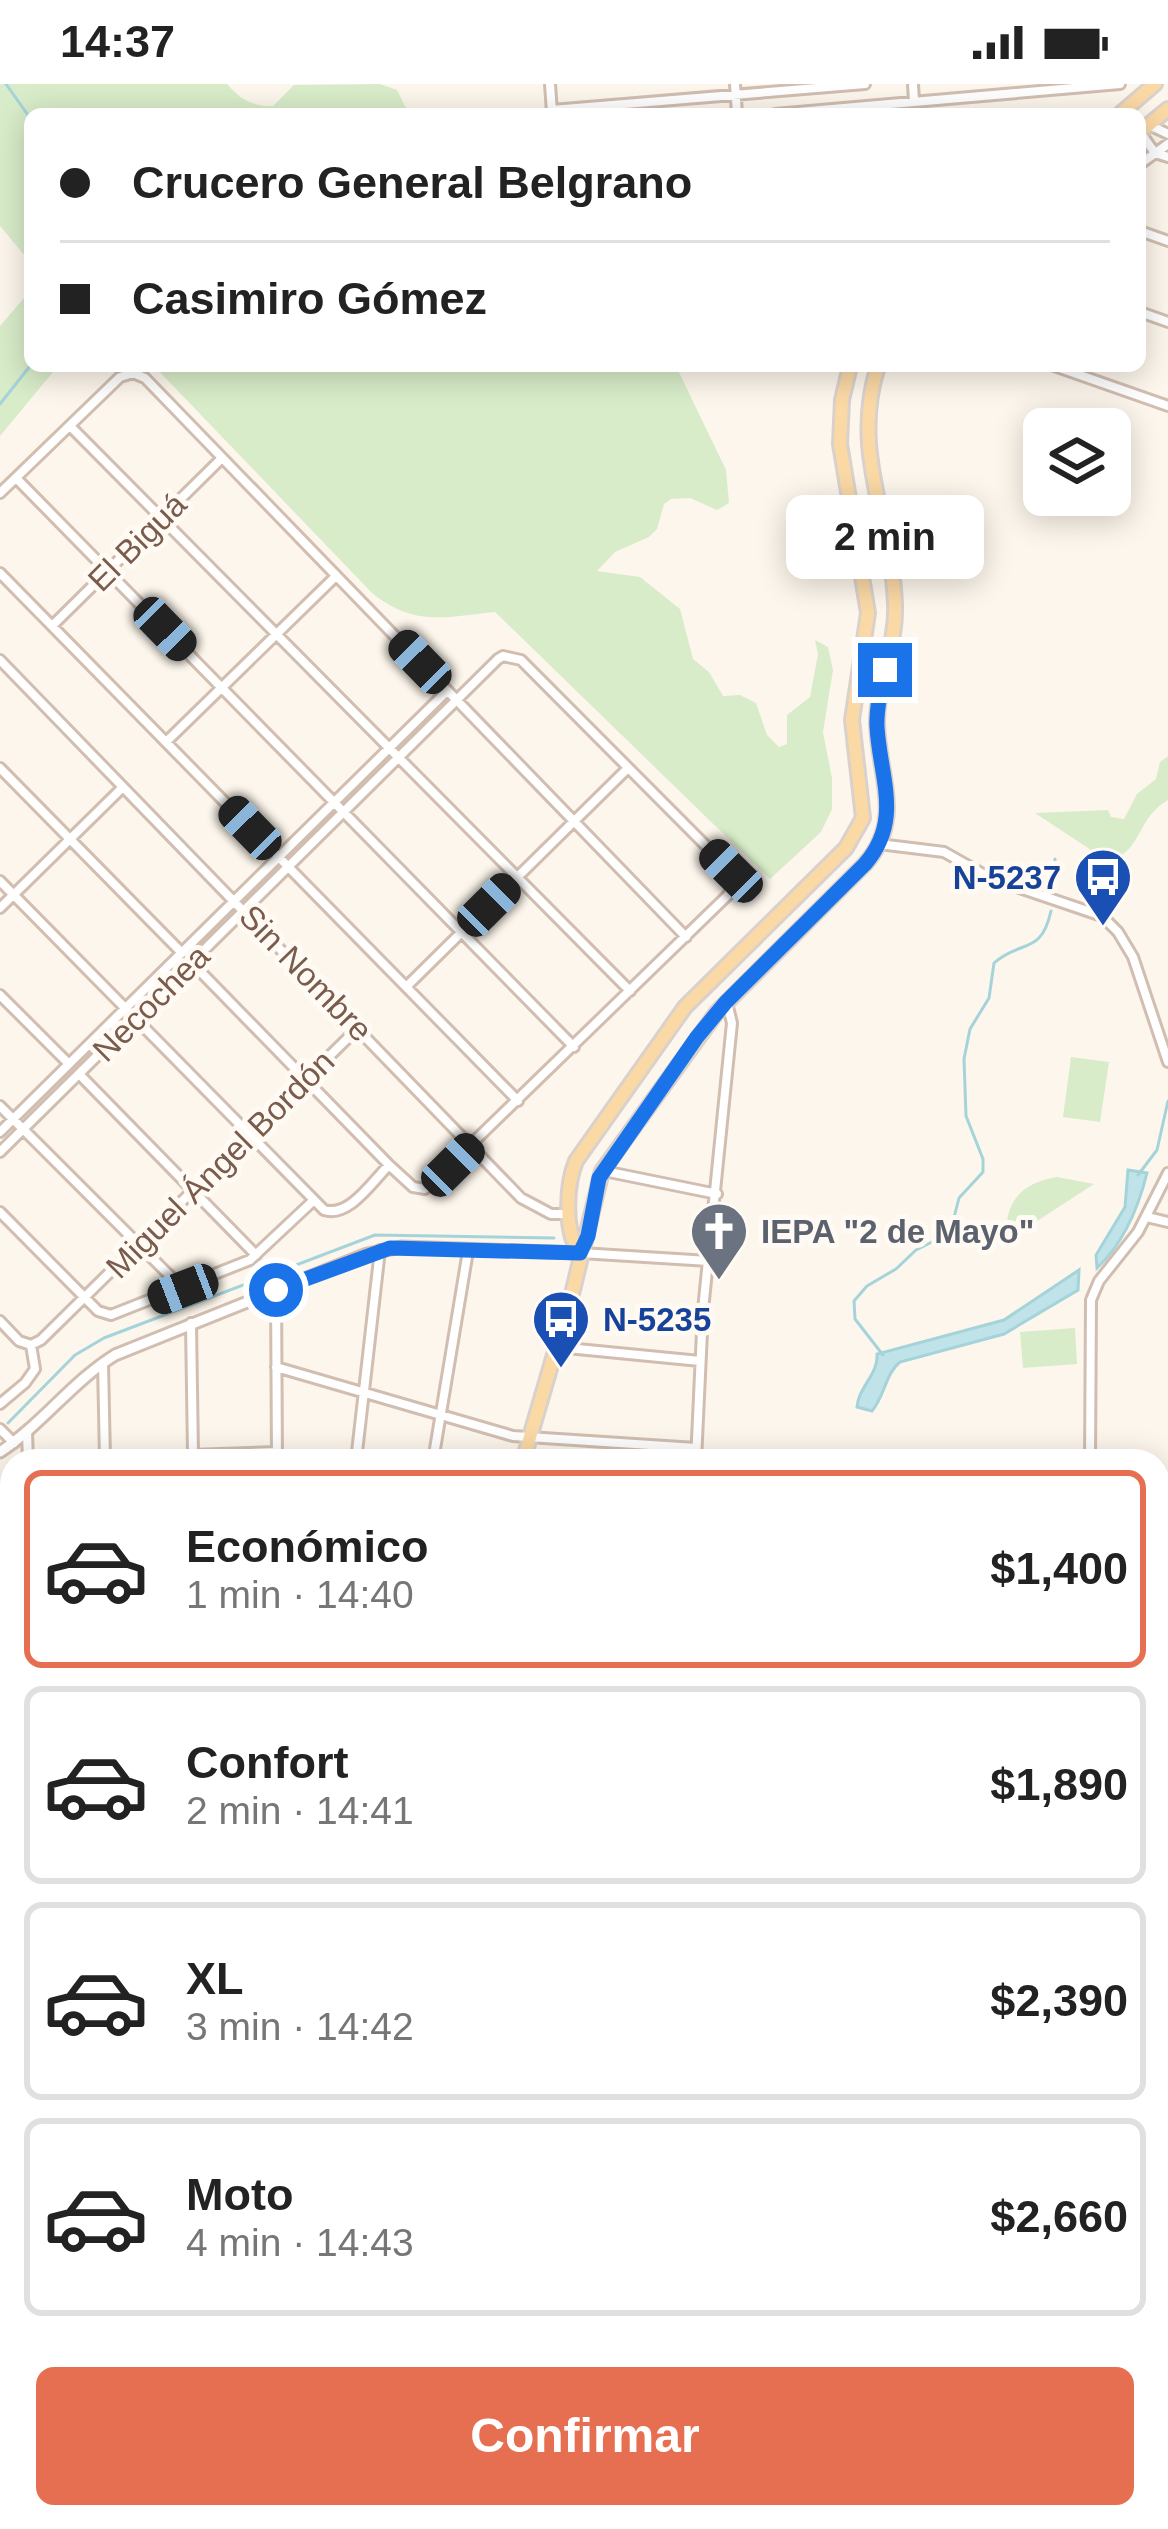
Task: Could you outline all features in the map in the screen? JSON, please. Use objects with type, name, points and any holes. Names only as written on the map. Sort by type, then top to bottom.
[{"type":"main road","points":[[1127,108],[1155,84]]},
{"type":"main road","points":[[580,1253],[572,1243],[570,1214],[576,1161],[676,1019],[854,839],[864,805],[853,710],[868,605],[840,443],[849,372]]},
{"type":"main road","points":[[527,1449],[602,1171],[726,1002],[865,864],[879,844],[889,808],[878,715],[895,603],[867,447],[868,405],[876,372]]},
{"type":"main road","points":[[855,754],[881,754]]},
{"type":"main road","points":[[706,985],[726,1002]]},
{"type":"street","points":[[584,108],[735,89],[865,84]]},
{"type":"street","points":[[913,84],[914,103]]},
{"type":"street","points":[[851,108],[1118,84]]},
{"type":"street","points":[[1146,130],[1155,153]]},
{"type":"street","points":[[1146,160],[1168,144]]},
{"type":"street","points":[[1155,153],[1168,157]]},
{"type":"street","points":[[1071,372],[1168,406]]},
{"type":"street","points":[[0,494],[120,377],[133,373],[145,378],[686,937]]},
{"type":"street","points":[[70,426],[630,992]]},
{"type":"street","name":"El Biguá","points":[[52,626],[222,458]]},
{"type":"street","points":[[16,478],[574,1047]]},
{"type":"street","name":"Sin Nombre","points":[[0,573],[518,1101]]},
{"type":"street","points":[[166,742],[336,575]]},
{"type":"street","name":"Necochea","points":[[0,1152],[497,659],[509,655],[521,660],[628,768]]},
{"type":"street","name":"Sin Nombre","points":[[0,660],[530,1204],[551,1214],[570,1214]]},
{"type":"street","points":[[0,682],[10,671]]},
{"type":"street","name":"Necochea","points":[[0,1132],[448,691]]},
{"type":"street","points":[[0,768],[182,953]]},
{"type":"street","points":[[191,963],[389,1165],[420,1190],[433,1185],[574,1047],[732,891],[735,881],[731,871],[628,768],[406,987]]},
{"type":"street","points":[[0,908],[123,786]]},
{"type":"street","points":[[879,844],[936,850],[990,878],[1102,916],[1132,957],[1168,1062]]},
{"type":"street","points":[[0,881],[324,1210],[334,1214],[344,1210],[389,1165]]},
{"type":"street","points":[[0,994],[69,1064]]},
{"type":"street","points":[[276,1367],[530,1438],[697,1448],[700,1361],[732,1018],[726,1002]]},
{"type":"street","name":"Miguel Ángel Bordón","points":[[0,1404],[35,1369],[31,1345],[359,1027]]},
{"type":"street","points":[[79,1074],[256,1255]]},
{"type":"street","points":[[0,1106],[183,1289]]},
{"type":"street","points":[[602,1171],[717,1193]]},
{"type":"street","points":[[1090,1449],[1091,1300],[1099,1281],[1147,1216],[1168,1173]]},
{"type":"street","points":[[0,1212],[106,1315],[183,1289],[256,1255],[314,1200]]},
{"type":"street","points":[[1147,1216],[1168,1222]]},
{"type":"street","points":[[5,1449],[103,1363],[191,1322],[380,1250],[580,1253],[709,1261]]},
{"type":"street","points":[[357,1449],[380,1250]]},
{"type":"street","points":[[435,1449],[468,1251]]},
{"type":"street","points":[[276,1290],[277,1449]]},
{"type":"street","points":[[0,1321],[19,1341],[31,1345]]},
{"type":"street","points":[[191,1322],[193,1449]]},
{"type":"street","points":[[556,1347],[700,1361]]},
{"type":"street","points":[[103,1363],[105,1449]]},
{"type":"street","points":[[0,1429],[14,1443]]},
{"type":"street","points":[[27,1432],[28,1449]]},
{"type":"green space","points":[[0,84],[227,84],[247,101],[273,106],[294,85],[380,84],[397,90],[406,108],[24,108],[24,255],[0,226]]},
{"type":"green space","points":[[24,298],[24,372],[53,372],[0,436],[0,326]]},
{"type":"green space","points":[[160,372],[679,372],[726,470],[729,503],[717,510],[690,498],[671,499],[649,537],[615,552],[597,571],[640,577],[680,609],[693,659],[709,672],[723,696],[740,695],[756,703],[767,735],[779,747],[787,744],[787,715],[810,697],[818,654],[815,640],[828,647],[833,670],[823,732],[832,809],[821,832],[770,879],[495,612],[417,616],[373,594]]},
{"type":"green space","points":[[1168,756],[1168,800],[1151,814],[1119,857],[1100,856],[1035,813],[1108,810],[1111,817],[1124,819],[1137,794],[1156,779],[1160,762]]},
{"type":"green space","points":[[1071,1057],[1109,1062],[1100,1122],[1063,1117]]},
{"type":"green space","points":[[1057,1177],[1094,1184],[1014,1236],[1007,1222],[1017,1197]]},
{"type":"green space","points":[[1075,1328],[1077,1364],[1023,1368],[1020,1332]]},
{"type":"water","points":[[1128,1170],[1147,1173],[1122,1236],[1097,1268],[1096,1255],[1125,1207]]},
{"type":"water","points":[[1079,1270],[1078,1290],[1004,1334],[900,1362],[872,1411],[857,1407],[877,1354],[1004,1320]]},
{"type":"waterway","points":[[6,84],[24,110]]},
{"type":"waterway","points":[[0,404],[25,372]]},
{"type":"waterway","points":[[1054,887],[1055,859]]},
{"type":"waterway","points":[[883,1355],[855,1319],[854,1301],[916,1250],[950,1233],[959,1198],[983,1172],[983,1159],[966,1116],[964,1059],[970,1029],[989,998],[994,963],[1036,941],[1051,911]]},
{"type":"waterway","points":[[1138,1175],[1157,1150],[1168,1101]]},
{"type":"waterway","points":[[8,1423],[75,1355],[104,1338],[375,1235],[554,1238]]},
{"type":"place","name":"N-5237","points":[[1103,928]]},
{"type":"place","name":"IEPA \"2 de Mayo\"","points":[[719,1282]]},
{"type":"place","name":"N-5235","points":[[561,1370]]},
{"type":"route","points":[[276,1290],[390,1248],[580,1253],[599,1178],[697,1037],[879,844],[889,808],[877,722],[885,670]]}]
